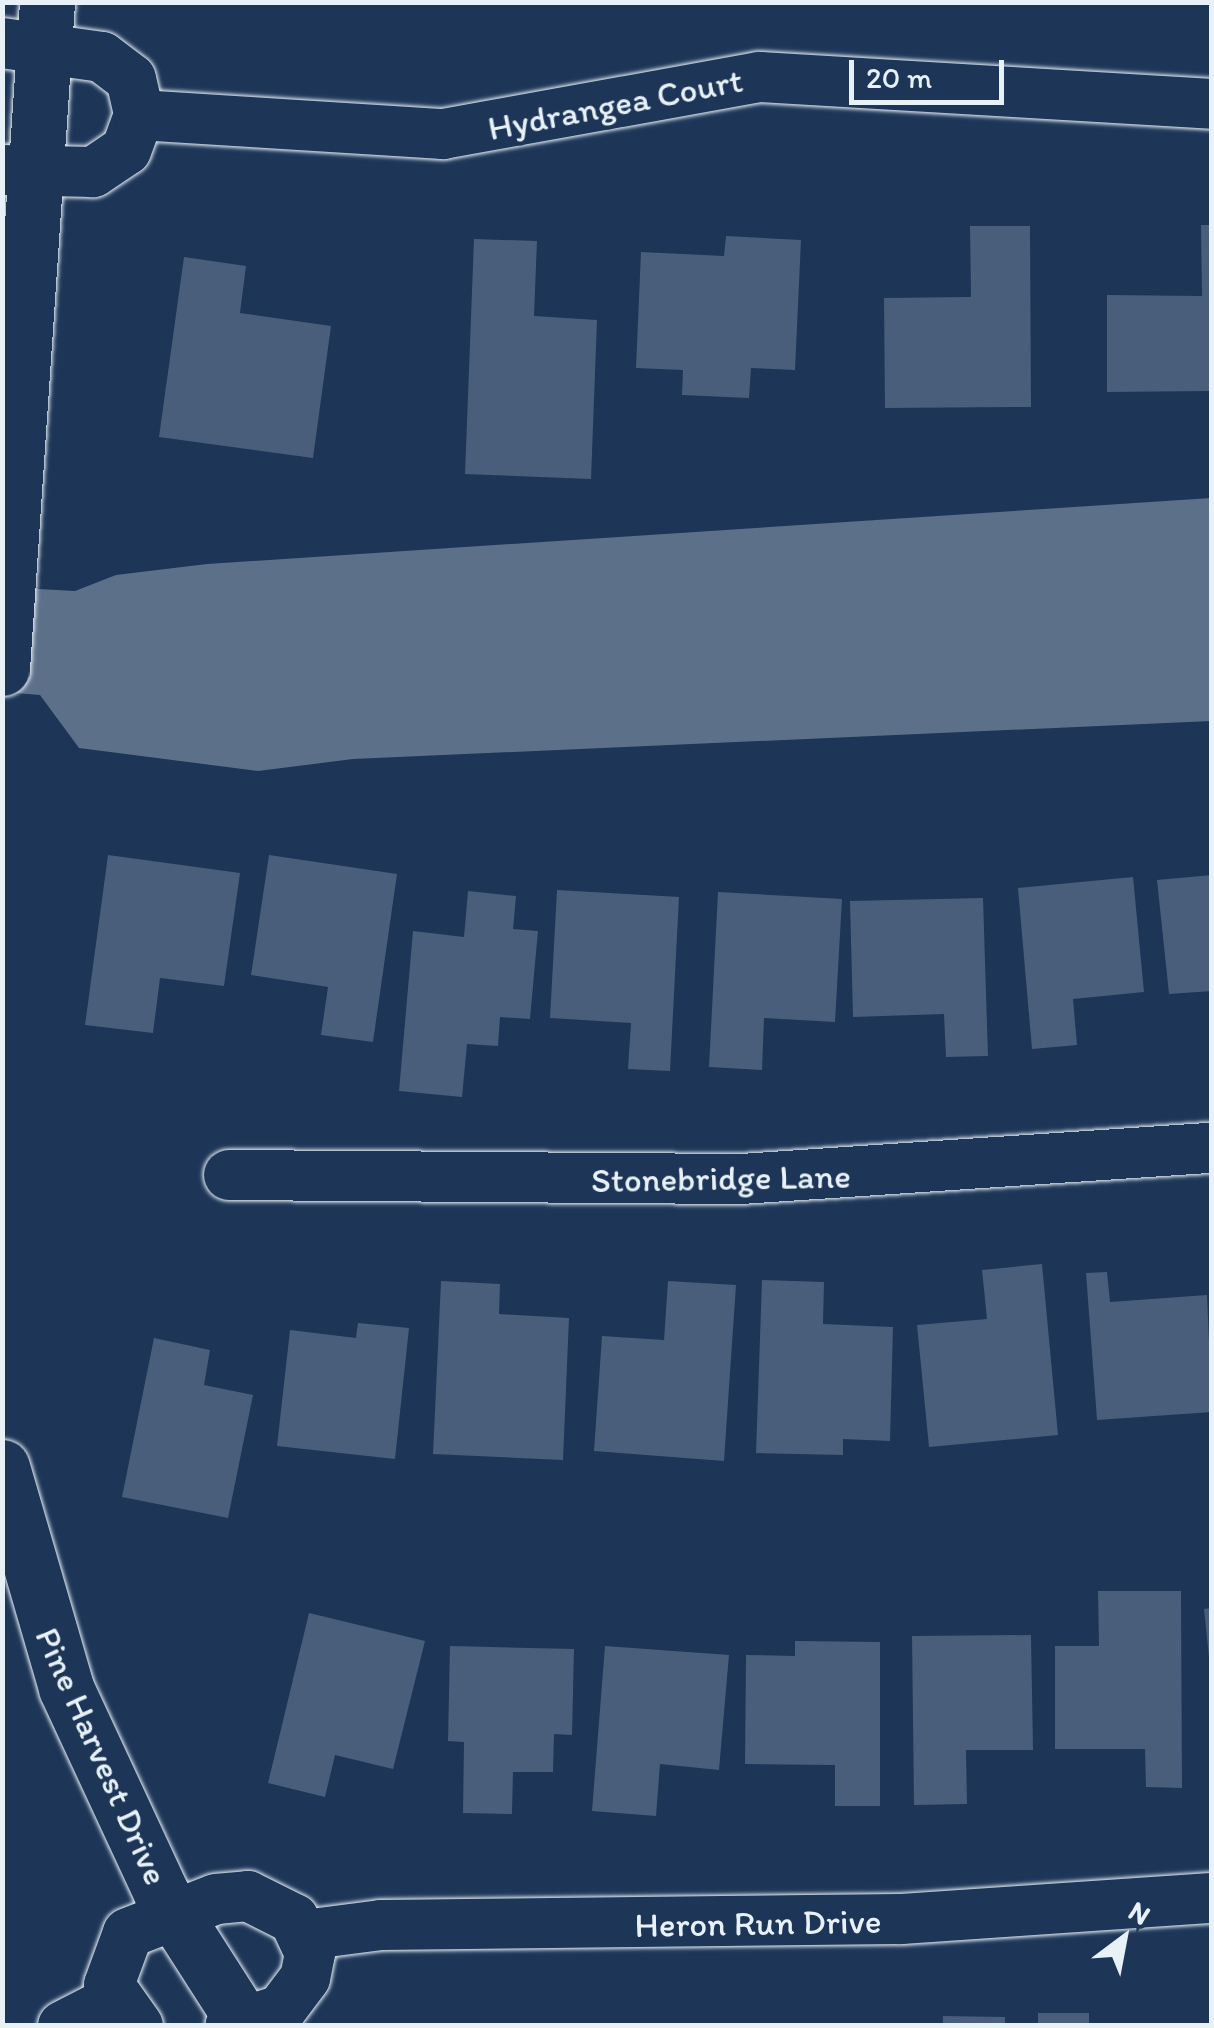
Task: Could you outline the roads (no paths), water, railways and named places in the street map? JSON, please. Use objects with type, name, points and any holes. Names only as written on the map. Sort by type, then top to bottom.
[{"type":"street","points":[[2,668],[19,173],[31,30],[116,65],[130,79],[139,115],[113,162],[76,177],[19,173]]},
{"type":"street","name":"Hydrangea Court","points":[[139,115],[443,134],[760,77],[1212,104]]},
{"type":"street","name":"Stonebridge Lane","points":[[229,1175],[760,1178],[1212,1148]]},
{"type":"street","name":"Pine Harvest Drive","points":[[2,1467],[66,1688],[174,1913],[240,2024]]},
{"type":"street","points":[[63,2026],[126,2013],[118,1948],[140,1925],[248,1896],[279,1906],[304,1936],[310,1953],[294,1998],[240,2024]]},
{"type":"street","name":"Heron Run Drive","points":[[304,1936],[381,1925],[901,1920],[1212,1898]]},
{"type":"water","points":[[1211,498],[1211,721],[353,759],[258,771],[79,748],[40,695],[3,692],[2,587],[75,591],[116,575],[207,564]]}]
